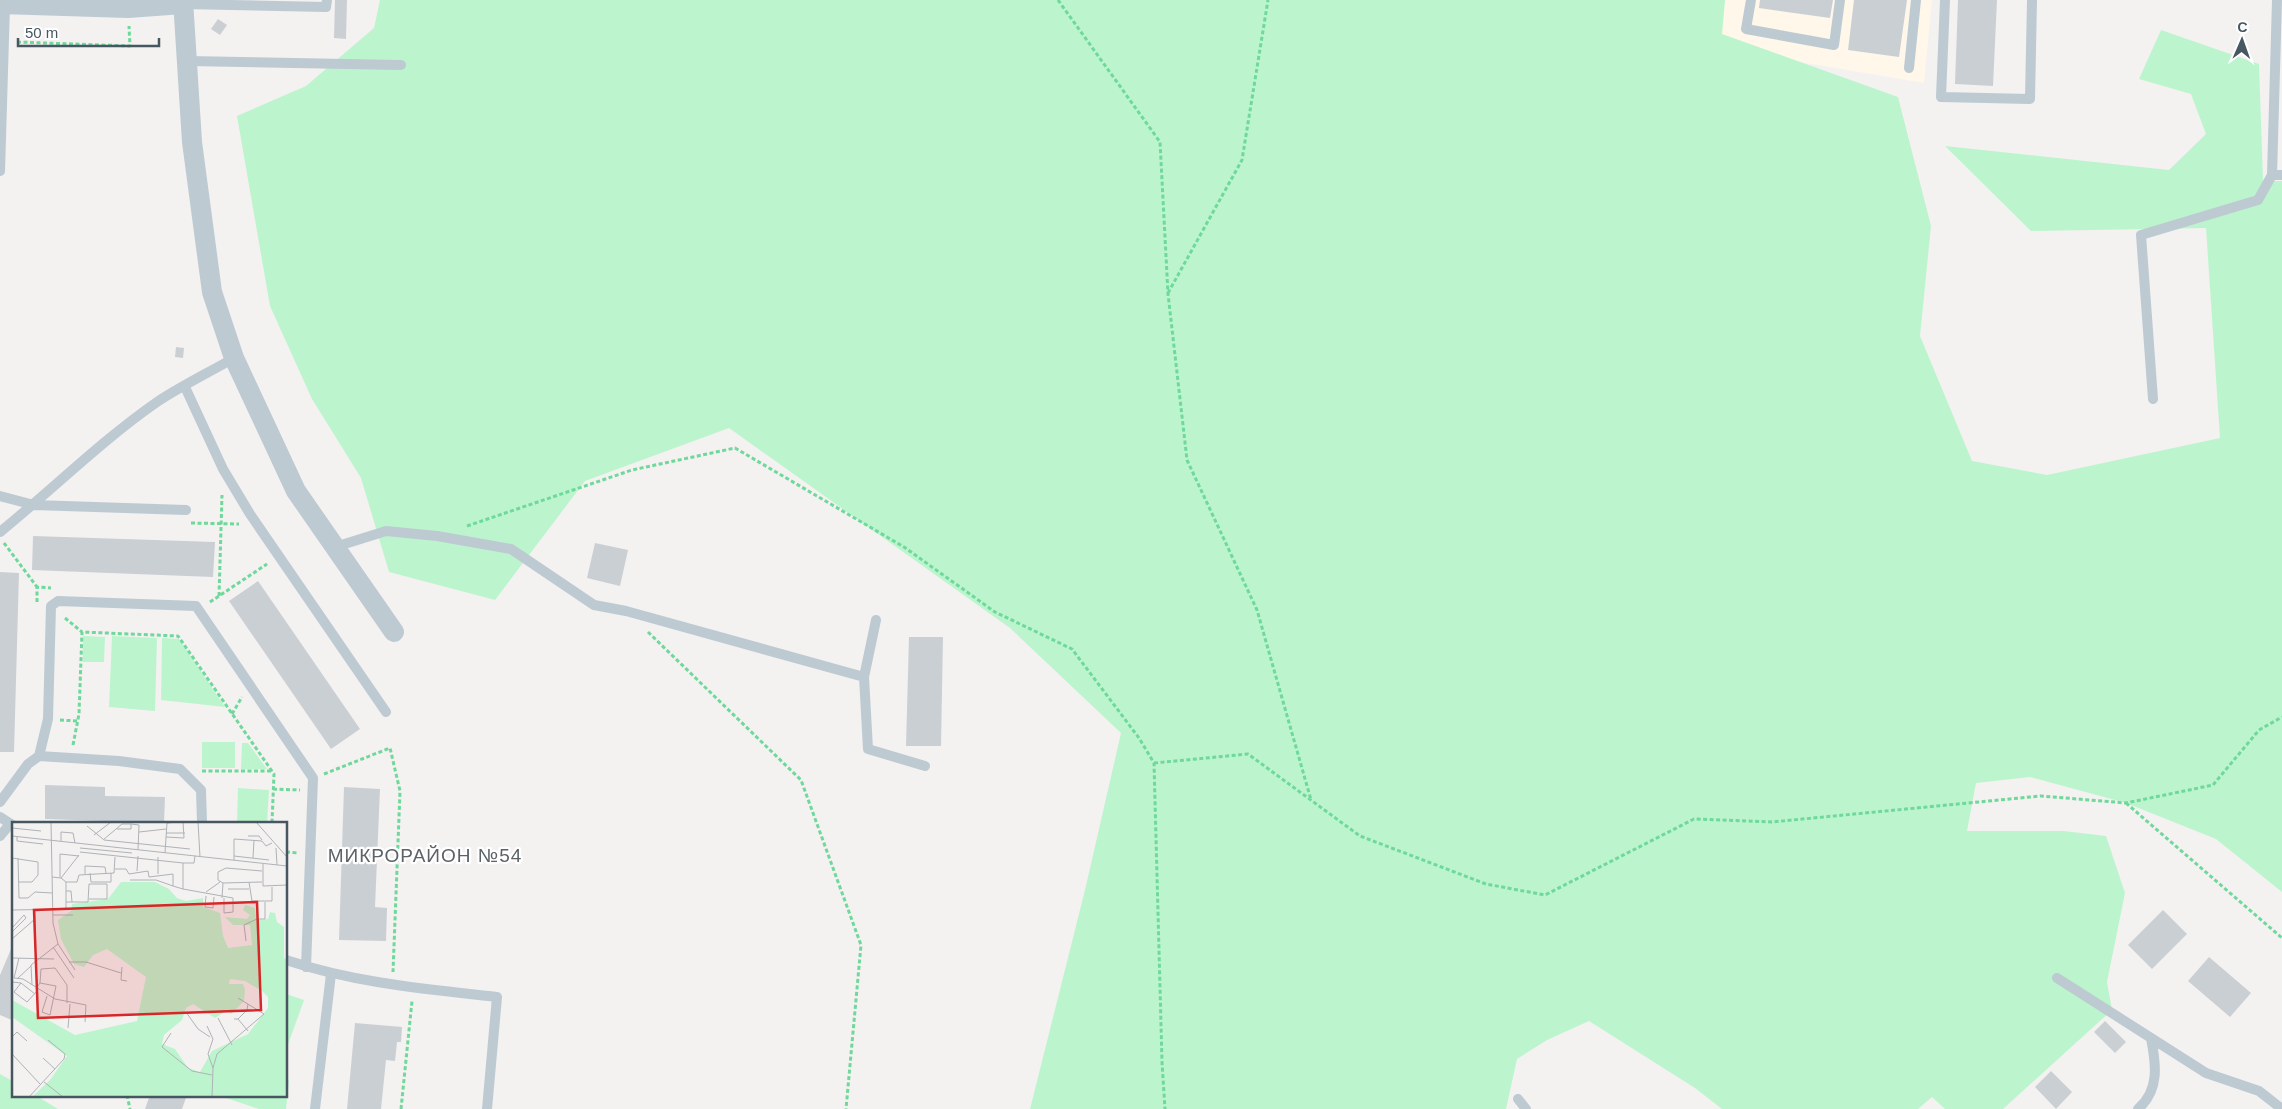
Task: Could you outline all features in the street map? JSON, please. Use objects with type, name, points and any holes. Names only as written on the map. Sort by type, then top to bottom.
[{"type":"street","points":[[3,4],[128,8],[183,2],[192,142],[212,292],[234,358],[296,491],[394,632]]},
{"type":"lane","points":[[183,2],[326,7],[327,0]]},
{"type":"lane","points":[[1751,0],[1746,29],[1834,45],[1840,0]]},
{"type":"lane","points":[[1909,68],[1916,0]]},
{"type":"lane","points":[[1945,0],[1941,97],[2030,99],[2032,0]]},
{"type":"lane","points":[[2153,399],[2140,235],[2258,200],[2277,175],[2277,0]]},
{"type":"lane","points":[[0,172],[5,42],[3,4]]},
{"type":"lane","points":[[187,61],[401,65]]},
{"type":"lane","points":[[0,532],[34,505],[99,446],[158,402],[234,358]]},
{"type":"lane","points":[[185,387],[223,469],[278,556],[386,712]]},
{"type":"lane","points":[[0,496],[34,505],[186,510]]},
{"type":"lane","points":[[335,547],[386,530],[437,536],[511,549],[594,605],[626,611],[864,677]]},
{"type":"lane","points":[[39,756],[48,719],[51,606],[58,601],[196,606],[313,778],[306,967]]},
{"type":"lane","points":[[876,620],[864,677],[868,748],[925,766]]},
{"type":"lane","points":[[0,802],[28,764],[39,756],[118,761],[180,769],[201,790],[202,822]]},
{"type":"lane","points":[[0,817],[12,825],[0,836]]},
{"type":"lane","points":[[288,961],[331,974],[392,985],[497,997],[487,1109]]},
{"type":"lane","points":[[315,1109],[331,974]]},
{"type":"lane","points":[[2057,978],[2206,1073],[2259,1091],[2282,1109]]},
{"type":"lane","points":[[2138,1109],[2153,1089],[2156,1065],[2151,1038]]},
{"type":"lane","points":[[1518,1099],[1526,1109]]},
{"type":"path","points":[[1058,0],[1160,142],[1168,294],[1187,460],[1257,610],[1311,800]]},
{"type":"path","points":[[1168,294],[1242,160],[1268,0]]},
{"type":"path","points":[[5,42],[130,46],[128,8]]},
{"type":"path","points":[[437,536],[632,470],[735,448],[904,547],[995,612],[1072,650],[1139,738],[1154,763],[1162,1062],[1166,1109]]},
{"type":"path","points":[[220,596],[223,469]]},
{"type":"path","points":[[0,540],[4,542],[37,587],[37,606]]},
{"type":"path","points":[[199,609],[278,556]]},
{"type":"path","points":[[37,587],[57,588]]},
{"type":"path","points":[[207,598],[215,610]]},
{"type":"path","points":[[626,611],[801,780],[861,945],[846,1109]]},
{"type":"path","points":[[71,758],[79,714],[82,632],[178,636],[274,774],[272,822]]},
{"type":"path","points":[[1154,763],[1248,754],[1360,836],[1486,884],[1545,895],[1694,819],[1772,822],[2041,796],[2126,802],[2213,785],[2259,730],[2282,717]]},
{"type":"path","points":[[313,778],[390,748],[400,791],[392,985]]},
{"type":"path","points":[[320,766],[326,773],[325,782]]},
{"type":"path","points":[[192,779],[203,771],[272,771]]},
{"type":"path","points":[[2126,802],[2282,938]]},
{"type":"path","points":[[401,1109],[413,988]]},
{"type":"path","points":[[127,1096],[130,1109]]},
{"type":"shaded area","points":[[1723,0],[1932,0],[1924,83],[1712,47]]},
{"type":"green space","points":[[380,0],[1725,0],[1722,34],[1898,97],[1931,226],[1920,336],[1972,461],[2047,475],[2220,438],[2206,228],[2031,231],[1945,146],[2169,170],[2206,134],[2191,94],[2139,79],[2161,30],[2259,64],[2263,181],[2282,181],[2282,892],[2216,839],[2126,803],[2030,777],[1976,783],[1967,831],[2064,831],[2106,836],[2125,893],[2107,982],[2112,1010],[2003,1109],[1945,1109],[1932,1097],[1918,1109],[1722,1109],[1695,1088],[1589,1021],[1547,1040],[1517,1059],[1506,1109],[1030,1109],[1085,890],[1121,733],[1010,628],[729,428],[585,481],[495,600],[389,572],[361,478],[312,399],[270,306],[237,116],[306,86],[374,28]]},
{"type":"green space","points":[[83,636],[105,637],[104,662],[83,662]]},
{"type":"green space","points":[[112,636],[157,638],[155,711],[109,707]]},
{"type":"green space","points":[[162,638],[179,639],[225,707],[161,700]]},
{"type":"green space","points":[[202,742],[235,742],[235,768],[202,768]]},
{"type":"green space","points":[[242,743],[248,743],[267,769],[241,769]]},
{"type":"green space","points":[[238,788],[269,790],[267,822],[237,822]]},
{"type":"green space","points":[[288,995],[304,1000],[288,1044]]},
{"type":"green space","points":[[0,1074],[12,1081],[12,1096],[37,1096],[58,1109],[0,1109]]},
{"type":"green space","points":[[220,1096],[287,1096],[286,1109],[259,1109]]},
{"type":"building","points":[[335,0],[347,0],[346,39],[334,38]]},
{"type":"building","points":[[1760,0],[1833,0],[1830,18],[1759,8]]},
{"type":"building","points":[[1854,0],[1907,0],[1899,57],[1848,50]]},
{"type":"building","points":[[1958,0],[1997,0],[1993,86],[1955,84]]},
{"type":"building","points":[[218,19],[227,25],[220,35],[211,29]]},
{"type":"building","points":[[176,347],[184,348],[183,358],[175,357]]},
{"type":"building","points":[[33,536],[215,542],[213,577],[32,570]]},
{"type":"building","points":[[595,543],[628,550],[620,586],[587,578]]},
{"type":"building","points":[[0,572],[19,573],[14,752],[0,752]]},
{"type":"building","points":[[258,581],[360,729],[331,749],[229,601]]},
{"type":"building","points":[[909,637],[943,637],[941,746],[906,746]]},
{"type":"building","points":[[45,785],[105,787],[105,796],[165,797],[164,822],[104,822],[45,819]]},
{"type":"building","points":[[344,787],[380,789],[375,907],[387,908],[386,941],[339,940]]},
{"type":"building","points":[[2163,910],[2187,934],[2152,969],[2128,945]]},
{"type":"building","points":[[12,947],[12,1020],[0,1015],[0,975]]},
{"type":"building","points":[[2209,957],[2251,993],[2230,1017],[2188,981]]},
{"type":"building","points":[[2105,1021],[2126,1042],[2115,1053],[2094,1032]]},
{"type":"building","points":[[355,1023],[402,1027],[401,1042],[397,1042],[395,1061],[386,1060],[381,1109],[347,1109]]},
{"type":"building","points":[[2051,1071],[2072,1092],[2056,1109],[2035,1087]]},
{"type":"building","points":[[150,1096],[187,1096],[182,1109],[145,1109]]},
{"type":"district","name":"МИКРОРАЙОН №54","points":[[425,855]]}]
